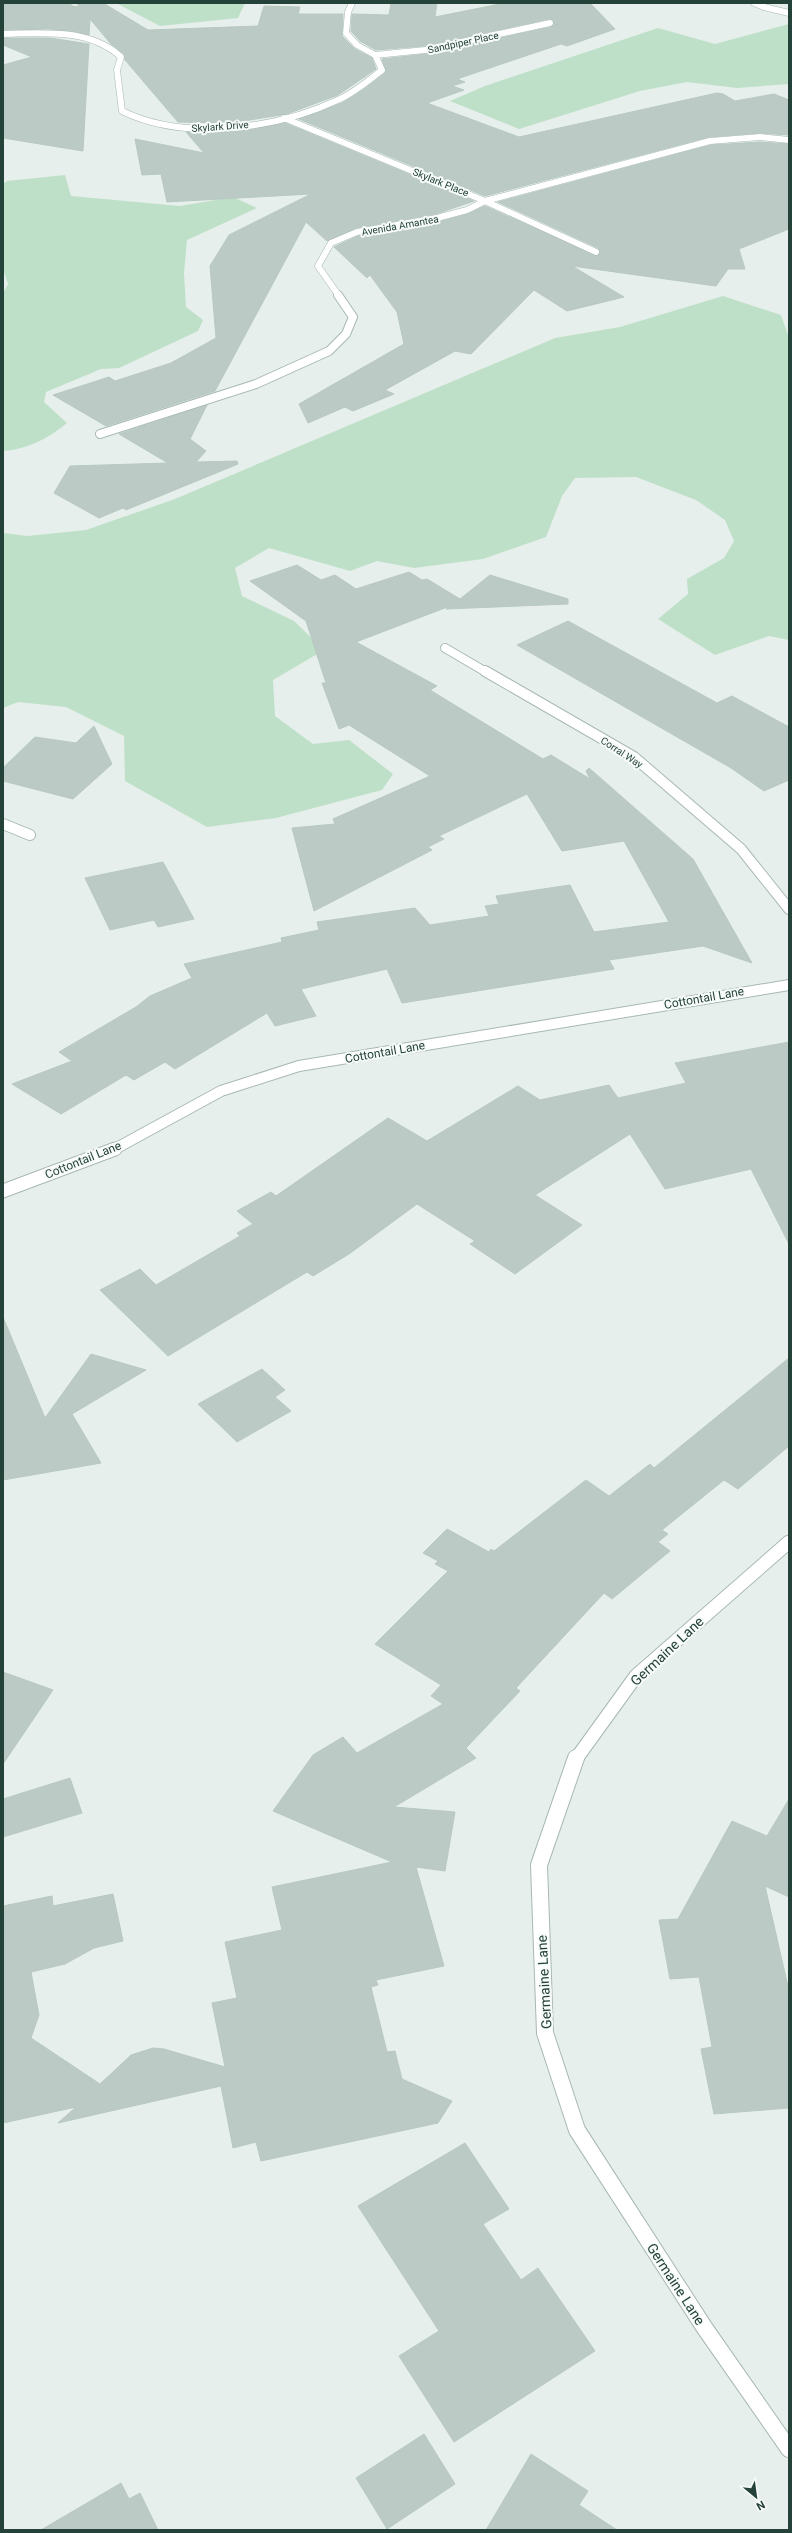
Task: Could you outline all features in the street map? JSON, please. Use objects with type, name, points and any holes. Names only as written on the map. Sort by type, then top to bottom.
[{"type":"street","points":[[352,3],[348,12],[346,33],[358,45],[375,55]]},
{"type":"street","points":[[754,3],[789,13]]},
{"type":"street","name":"Sandpiper Place","points":[[375,55],[425,50],[550,23]]},
{"type":"street","name":"Skylark Drive","points":[[3,34],[66,34],[104,43],[114,49],[121,57],[117,70],[122,111],[134,119],[151,125],[182,129],[210,129],[284,118],[338,100],[363,86],[382,70],[375,55]]},
{"type":"street","name":"Skylark Place","points":[[284,118],[485,201],[596,252]]},
{"type":"street","name":"Avenida Amantea","points":[[100,434],[256,384],[329,350],[346,334],[353,317],[318,266],[331,243],[357,232],[437,218],[467,210],[485,201],[710,141],[730,138],[788,140]]},
{"type":"street","name":"Corral Way","points":[[445,648],[634,758],[741,849],[789,909]]},
{"type":"street","points":[[3,824],[30,836]]},
{"type":"street","name":"Cottontail Lane","points":[[3,1191],[108,1153],[221,1091],[299,1066],[789,986]]},
{"type":"street","name":"Germaine Lane","points":[[789,1542],[636,1676],[576,1758],[539,1865],[545,2032],[576,2130],[704,2327],[789,2449]]},
{"type":"green space","points":[[116,3],[245,3],[238,18],[160,26]]},
{"type":"green space","points":[[789,24],[789,84],[737,88],[687,82],[640,91],[519,129],[450,101],[485,86],[658,28],[715,44]]},
{"type":"green space","points":[[65,175],[71,196],[180,206],[233,197],[257,208],[187,240],[184,273],[186,307],[203,320],[198,331],[119,368],[101,369],[46,392],[44,402],[67,423],[52,434],[37,442],[21,448],[3,451],[3,293],[8,284],[3,269],[3,184],[7,181]]},
{"type":"green space","points":[[723,296],[781,315],[789,338],[789,640],[769,636],[715,655],[658,619],[688,594],[687,579],[724,558],[734,541],[725,520],[696,500],[636,477],[575,478],[562,496],[546,537],[483,559],[414,568],[377,561],[350,571],[269,548],[235,568],[242,596],[294,621],[324,650],[273,680],[275,716],[313,744],[349,740],[393,774],[382,790],[276,818],[207,827],[125,781],[124,736],[66,707],[18,702],[3,708],[3,533],[27,536],[86,530],[175,499],[555,338],[620,327]]},
{"type":"building","points":[[3,3],[70,3],[72,6],[80,7],[76,3],[103,3],[148,30],[258,26],[264,6],[300,7],[298,14],[343,14],[342,36],[355,49],[372,58],[376,69],[338,95],[287,114],[231,123],[178,122],[125,60],[124,54],[111,44],[90,19],[89,35],[50,29],[3,30]]},
{"type":"building","points":[[391,3],[437,3],[435,17],[505,3],[590,3],[615,29],[567,46],[561,44],[457,79],[465,82],[452,86],[464,90],[427,103],[519,137],[717,93],[723,94],[735,101],[774,94],[789,100],[789,135],[760,133],[709,137],[485,196],[299,119],[342,103],[364,89],[386,72],[382,59],[426,54],[551,27],[554,22],[549,19],[424,46],[376,50],[360,41],[351,31],[352,14],[389,15]]},
{"type":"building","points":[[3,38],[50,38],[89,44],[83,151],[3,138],[3,65],[32,57],[3,45]]},
{"type":"building","points":[[285,123],[474,201],[436,214],[356,228],[327,241],[306,222],[215,391],[106,426],[53,395],[109,377],[115,381],[171,363],[216,338],[210,266],[229,235],[311,194],[167,202],[161,174],[142,175],[135,139],[204,153],[186,132],[232,132]]},
{"type":"building","points":[[760,142],[789,144],[789,229],[739,249],[745,269],[728,269],[716,286],[572,266],[624,297],[567,311],[534,290],[471,354],[455,351],[385,390],[394,394],[353,411],[345,407],[308,423],[299,404],[404,344],[397,312],[370,275],[367,278],[334,247],[358,236],[438,222],[468,214],[485,206],[597,256],[600,252],[598,248],[498,202],[711,145]]},
{"type":"building","points":[[207,405],[190,439],[206,451],[196,462],[237,461],[238,464],[126,510],[123,508],[99,518],[54,493],[70,466],[168,463],[119,434]]},
{"type":"building","points":[[297,565],[321,580],[335,575],[356,589],[409,572],[422,580],[427,579],[460,599],[490,575],[568,599],[568,604],[446,609],[450,606],[356,642],[437,686],[430,690],[543,759],[551,755],[590,779],[586,771],[589,768],[693,859],[752,963],[703,946],[609,960],[614,969],[402,1003],[387,969],[301,989],[316,1016],[275,1026],[267,1013],[175,1069],[165,1062],[134,1080],[126,1075],[61,1114],[12,1084],[72,1061],[59,1052],[136,1007],[150,996],[192,978],[184,964],[282,942],[281,938],[319,930],[317,922],[415,908],[430,925],[489,916],[485,906],[499,904],[496,896],[570,885],[594,932],[669,922],[624,841],[562,851],[527,794],[439,836],[444,839],[428,847],[432,850],[314,911],[292,828],[335,824],[333,819],[430,776],[349,725],[339,729],[322,683],[326,683],[306,621],[250,581]]},
{"type":"building","points":[[568,621],[717,703],[732,696],[789,727],[789,780],[764,791],[731,768],[517,645]]},
{"type":"building","points":[[94,726],[112,764],[73,799],[3,781],[3,768],[35,737],[76,743]]},
{"type":"building","points":[[163,862],[194,919],[158,927],[154,920],[110,930],[85,878]]},
{"type":"building","points":[[789,1042],[789,1244],[751,1169],[665,1189],[630,1134],[535,1195],[582,1225],[515,1274],[470,1244],[475,1241],[417,1204],[349,1254],[313,1276],[307,1272],[168,1356],[100,1290],[140,1269],[156,1285],[240,1236],[237,1233],[253,1224],[237,1211],[271,1192],[276,1196],[388,1118],[427,1141],[518,1086],[540,1100],[609,1085],[618,1098],[686,1083],[675,1063]]},
{"type":"building","points":[[3,1317],[45,1418],[91,1354],[146,1370],[72,1414],[101,1463],[3,1480]]},
{"type":"building","points":[[789,1358],[789,1446],[738,1489],[724,1480],[662,1530],[668,1534],[658,1542],[670,1551],[612,1599],[604,1593],[516,1688],[520,1691],[466,1748],[476,1758],[394,1807],[455,1812],[445,1871],[416,1867],[444,1966],[376,1980],[378,1985],[371,1987],[387,2052],[395,2051],[402,2079],[452,2101],[438,2123],[261,2161],[256,2142],[233,2148],[221,2086],[58,2123],[76,2107],[3,2123],[3,1906],[52,1896],[53,1906],[113,1894],[123,1941],[94,1948],[65,1964],[31,1972],[39,2015],[31,2038],[100,2084],[131,2055],[153,2048],[164,2049],[225,2067],[212,2003],[237,1998],[225,1942],[282,1930],[272,1887],[392,1862],[273,1811],[313,1755],[343,1737],[357,1753],[443,1704],[431,1696],[441,1685],[375,1644],[448,1571],[435,1564],[438,1561],[423,1553],[447,1529],[489,1552],[491,1549],[494,1551],[586,1480],[609,1496],[650,1464],[654,1468]]},
{"type":"building","points":[[262,1369],[285,1390],[275,1397],[291,1411],[237,1442],[198,1404]]},
{"type":"building","points":[[3,1672],[53,1690],[3,1764]]},
{"type":"building","points":[[70,1778],[82,1813],[3,1837],[3,1799]]},
{"type":"building","points":[[789,1799],[789,1897],[765,1886],[789,1991],[789,2108],[714,2114],[701,2049],[712,2047],[699,1977],[670,1979],[659,1920],[678,1919],[732,1821],[767,1836]]},
{"type":"building","points":[[465,2143],[509,2209],[483,2224],[521,2280],[538,2268],[595,2351],[454,2442],[399,2356],[439,2331],[358,2206]]},
{"type":"building","points":[[424,2434],[455,2484],[387,2529],[356,2478]]},
{"type":"building","points":[[531,2454],[588,2491],[579,2505],[617,2530],[486,2530]]},
{"type":"building","points":[[121,2483],[129,2499],[140,2493],[158,2530],[41,2530]]}]
